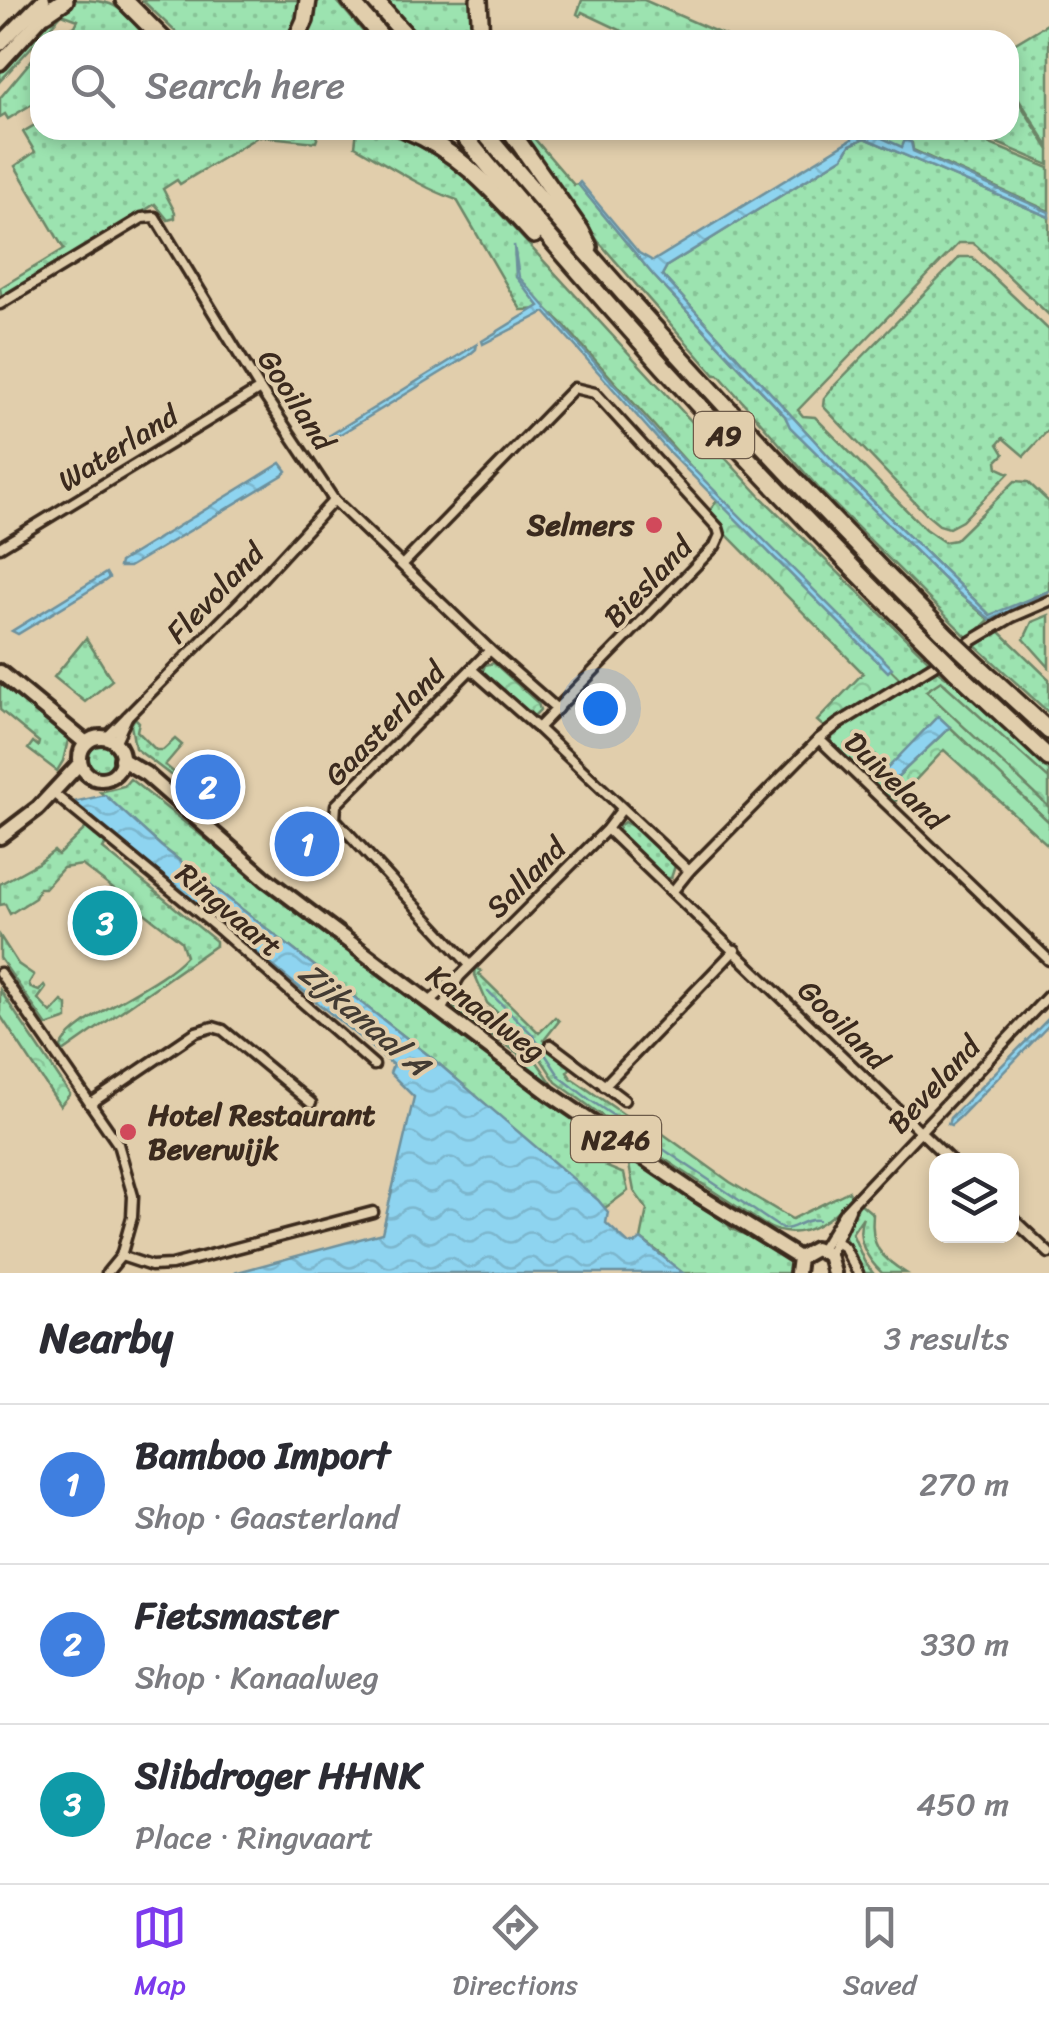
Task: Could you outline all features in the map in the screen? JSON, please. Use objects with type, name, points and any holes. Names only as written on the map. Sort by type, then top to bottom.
[{"type":"highway","points":[[44,4],[65,0]]},
{"type":"highway","points":[[115,0],[144,20]]},
{"type":"highway","points":[[124,0],[154,30]]},
{"type":"highway","points":[[136,0],[165,30]]},
{"type":"highway","points":[[301,30],[308,0]]},
{"type":"highway","points":[[350,0],[376,30]]},
{"type":"highway","points":[[374,0],[401,30]]},
{"type":"highway","points":[[479,0],[480,30]]},
{"type":"highway","name":"A9","points":[[428,140],[468,167],[567,273],[601,300]]},
{"type":"highway","name":"A9","points":[[467,140],[601,300],[772,486],[934,656],[955,670],[1049,758]]},
{"type":"highway","name":"A9","points":[[490,140],[600,269],[796,484],[971,660],[1049,731]]},
{"type":"highway","name":"A9","points":[[517,140],[582,230],[600,269]]},
{"type":"main road","points":[[0,44],[44,4]]},
{"type":"main road","points":[[0,63],[44,4]]},
{"type":"main road","points":[[0,672],[86,744]]},
{"type":"main road","points":[[0,836],[30,816],[80,762],[86,744],[95,738],[111,740],[122,759],[115,774]]},
{"type":"main road","name":"Kanaalweg","points":[[122,759],[160,786],[266,879],[428,1002],[564,1103],[798,1266]]},
{"type":"main road","points":[[52,793],[89,776],[80,762]]},
{"type":"main road","name":"Kanaalweg","points":[[115,774],[135,775],[160,786]]},
{"type":"main road","name":"N246","points":[[89,776],[100,779],[115,774]]},
{"type":"main road","points":[[829,1249],[834,1273]]},
{"type":"main road","name":"N246","points":[[798,1266],[808,1250],[829,1249]]},
{"type":"street","name":"Gooiland","points":[[0,304],[142,218],[156,217],[260,390],[334,500],[490,650],[557,708]]},
{"type":"street","name":"Biesland","points":[[403,564],[574,388],[595,393],[718,528],[716,546],[538,728]]},
{"type":"street","name":"Waterland","points":[[0,547],[260,390]]},
{"type":"street","name":"Flevoland","points":[[111,740],[127,717],[334,500]]},
{"type":"street","points":[[970,642],[1012,616],[1049,601]]},
{"type":"street","name":"Gaasterland","points":[[470,966],[335,820],[334,812],[336,805],[490,650]]},
{"type":"street","points":[[819,739],[934,656]]},
{"type":"street","points":[[472,669],[688,870]]},
{"type":"street","name":"Duiveland","points":[[672,891],[688,870],[819,739],[1049,960]]},
{"type":"street","name":"Ringvaart","points":[[52,793],[221,931],[374,1065]]},
{"type":"street","name":"Salland","points":[[428,1002],[459,977],[622,810]]},
{"type":"street","name":"Gooiland","points":[[607,829],[942,1153]]},
{"type":"street","points":[[604,1086],[735,950]]},
{"type":"street","points":[[0,973],[118,1144],[133,1196],[128,1239],[121,1256],[106,1273]]},
{"type":"street","name":"Salland","points":[[441,1011],[459,977]]},
{"type":"street","name":"Beveland","points":[[829,1249],[852,1204],[1049,995]]},
{"type":"street","points":[[90,1104],[196,1032],[213,1027],[223,1030],[312,1103]]},
{"type":"street","points":[[551,1046],[624,1100]]},
{"type":"street","name":"Beveland","points":[[829,1249],[852,1204]]},
{"type":"street","points":[[121,1256],[152,1266],[172,1266],[373,1212]]},
{"type":"street","points":[[1019,1225],[1049,1253]]},
{"type":"street","points":[[829,1249],[844,1247],[858,1273]]},
{"type":"green space","points":[[76,0],[111,4],[140,30],[68,30],[78,20],[62,14],[47,30],[34,30]]},
{"type":"green space","points":[[142,0],[300,0],[291,30],[174,30]]},
{"type":"green space","points":[[311,0],[336,0],[362,30],[303,30]]},
{"type":"green space","points":[[386,0],[475,0],[476,30],[412,30]]},
{"type":"green space","points":[[582,0],[644,0],[712,30],[620,30],[582,12],[577,14]]},
{"type":"green space","points":[[1049,23],[1049,147],[1019,99],[1019,41]]},
{"type":"green space","points":[[30,35],[30,49],[0,81],[0,70]]},
{"type":"green space","points":[[30,62],[30,105],[8,119],[5,114],[0,117],[0,98]]},
{"type":"green space","points":[[1019,102],[1049,150],[1049,165],[990,140],[1019,140]]},
{"type":"green space","points":[[30,128],[30,140],[252,140],[180,184],[177,180],[163,189],[175,218],[168,220],[155,204],[2,299],[0,288],[64,249],[15,166],[35,152],[23,132]]},
{"type":"green space","points":[[356,140],[406,140],[471,182],[763,499],[929,661],[901,680],[719,498],[562,323],[547,309],[521,310],[457,200],[418,183],[355,146]]},
{"type":"green space","points":[[522,140],[536,140],[790,426],[987,618],[990,615],[848,477],[662,275],[667,266],[843,157],[850,145],[861,140],[870,140],[1049,217],[1049,315],[977,246],[959,243],[798,410],[803,416],[815,417],[925,529],[944,542],[955,540],[1015,481],[1028,482],[1049,502],[1049,591],[993,616],[969,639],[821,491],[598,241]]},
{"type":"green space","points":[[886,140],[905,140],[902,148]]},
{"type":"green space","points":[[905,140],[980,140],[1049,168],[1049,211],[913,150],[912,143]]},
{"type":"green space","points":[[960,257],[972,257],[1049,330],[1049,429],[1024,456],[1003,438],[998,444],[1004,454],[997,461],[998,468],[1009,473],[962,521],[949,528],[926,514],[823,406],[834,386]]},
{"type":"green space","points":[[719,498],[901,680],[825,728],[817,721],[863,673],[718,526],[708,513]]},
{"type":"green space","points":[[1049,615],[1049,667],[1024,639],[1032,622]]},
{"type":"green space","points":[[998,630],[1049,679],[1049,713],[974,644]]},
{"type":"green space","points":[[86,638],[112,680],[85,702],[54,677]]},
{"type":"green space","points":[[494,663],[538,703],[540,710],[535,715],[527,716],[482,673],[485,665]]},
{"type":"green space","points":[[935,669],[1049,771],[1049,822],[938,716],[883,775],[895,779],[894,792],[885,803],[829,748],[834,732]]},
{"type":"green space","points":[[941,681],[1049,779],[1049,807],[926,691]]},
{"type":"green space","points":[[0,683],[69,736],[57,771],[28,749],[33,742],[38,746],[39,742],[0,710]]},
{"type":"green space","points":[[135,718],[139,722],[137,731],[156,750],[163,750],[175,739],[182,745],[165,765],[182,779],[181,783],[135,748],[131,725]]},
{"type":"green space","points":[[950,727],[1049,822],[1049,846],[944,750],[890,807],[885,803],[894,791],[895,779]]},
{"type":"green space","points":[[100,744],[110,748],[114,758],[110,768],[100,772],[90,768],[86,758],[90,748]]},
{"type":"green space","points":[[130,779],[299,913],[624,1153],[607,1167],[624,1174],[628,1191],[605,1208],[432,1058],[161,846],[100,792],[124,786]]},
{"type":"green space","points":[[624,822],[638,829],[675,866],[671,878],[662,878],[619,836],[619,826]]},
{"type":"green space","points":[[89,825],[103,838],[103,849],[216,941],[216,945],[63,1052],[61,1047],[83,1024],[157,979],[186,956],[181,941],[82,865],[63,868],[45,888],[39,888],[35,898],[10,914],[5,904],[0,905],[0,884],[54,851],[58,855]]},
{"type":"green space","points":[[0,936],[18,964],[34,975],[29,983],[31,988],[46,988],[38,999],[51,1013],[62,1001],[67,1005],[67,1019],[47,1026],[0,958]]},
{"type":"green space","points":[[476,967],[539,1033],[555,1017],[559,1021],[544,1040],[572,1066],[567,1072],[571,1078],[635,1122],[641,1118],[730,1182],[792,1219],[849,1191],[851,1197],[822,1223],[801,1232],[777,1231],[765,1225],[556,1082],[532,1045],[487,1003],[475,975]]},
{"type":"green space","points":[[0,990],[70,1094],[60,1106],[0,1015]]},
{"type":"green space","points":[[482,1007],[522,1040],[555,1088],[765,1233],[538,1080],[519,1054],[484,1030],[467,1026],[456,1018],[453,1008]]},
{"type":"green space","points":[[644,1164],[723,1218],[731,1229],[760,1241],[790,1261],[793,1273],[683,1273],[663,1260],[664,1256],[641,1239],[647,1209],[634,1191],[629,1165]]},
{"type":"green space","points":[[860,1203],[873,1214],[873,1234],[879,1250],[906,1273],[882,1273],[871,1261],[861,1240],[863,1217],[852,1233],[873,1273],[864,1273],[844,1236]]},
{"type":"water","points":[[850,140],[861,140],[850,145],[843,157],[667,266],[662,275],[848,477],[990,615],[1049,591],[991,620],[956,591],[790,427],[785,416],[654,276],[580,182],[639,253],[653,261]]},
{"type":"water","points":[[870,140],[887,140],[902,147],[905,140],[911,142],[913,151],[1049,212],[1049,217]]},
{"type":"water","points":[[514,245],[519,277],[659,435],[892,668],[888,672],[668,451],[545,312],[483,344],[482,341],[539,306],[516,277]]},
{"type":"water","points":[[477,344],[468,356],[321,446],[319,442]]},
{"type":"water","points":[[281,463],[287,471],[283,475],[129,567],[119,567],[120,562]]},
{"type":"water","points":[[106,573],[109,578],[105,581],[18,634],[12,631]]},
{"type":"water","points":[[938,716],[950,727],[895,779],[882,774]]},
{"type":"water","name":"Zijkanaal A","points":[[105,795],[161,846],[432,1058],[598,1200],[608,1212],[606,1223],[629,1244],[641,1239],[683,1273],[234,1273],[382,1233],[414,1097],[390,1073],[393,1065],[74,802]]},
{"type":"water","points":[[1049,1018],[1049,1025],[960,1117],[948,1124],[950,1118]]},
{"type":"waterway","points":[[488,991],[532,1034],[560,1077],[590,1100],[782,1229],[818,1220]]},
{"type":"place","name":"Selmers","points":[[654,525]]},
{"type":"place","name":"Fietsmaster","points":[[208,787]]},
{"type":"place","name":"Bamboo Import","points":[[307,844]]},
{"type":"place","name":"Slibdroger HHNK","points":[[105,923]]},
{"type":"place","name":"Hotel Restaurant Beverwijk","points":[[128,1132]]}]
